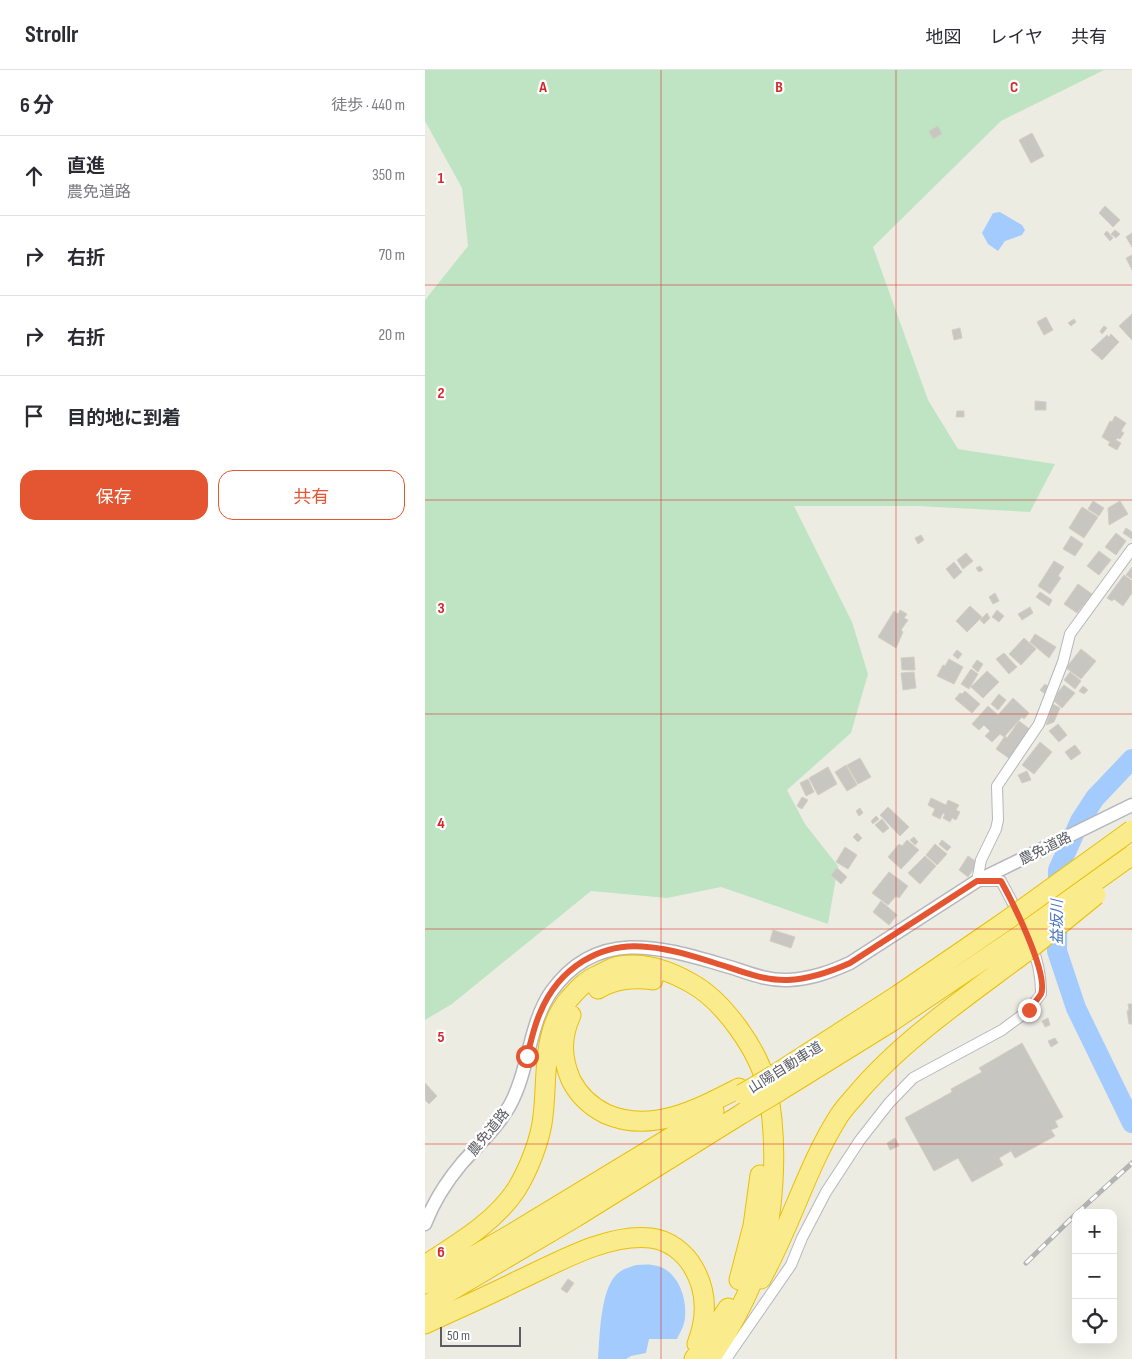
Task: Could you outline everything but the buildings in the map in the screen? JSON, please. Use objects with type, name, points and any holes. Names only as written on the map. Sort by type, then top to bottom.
[{"type":"highway","name":"山陽自動車道","points":[[425,1306],[576,1217],[743,1114],[776,1083],[1132,830]]},
{"type":"highway","name":"山陽自動車道","points":[[425,1284],[513,1234],[740,1091],[776,1083],[891,1022],[1021,945],[1132,855]]},
{"type":"highway","points":[[738,1312],[751,1298],[773,1258],[813,1164],[837,1117],[873,1074],[954,1007],[1021,945],[1132,866]]},
{"type":"highway","points":[[425,1265],[461,1242],[495,1215],[515,1190],[527,1167],[543,1117],[548,1045],[554,1022],[563,1005],[578,988],[593,977],[619,966],[649,966],[675,973],[697,986],[719,1005],[736,1024],[751,1048],[766,1085],[772,1124],[773,1180],[768,1226],[754,1276],[738,1312],[710,1359]]},
{"type":"highway","points":[[693,1359],[728,1308],[743,1271],[760,1181],[761,1127],[754,1089],[740,1054],[726,1031],[711,1013],[689,995],[669,983],[644,978],[621,980],[600,987],[586,997],[573,1012],[565,1030],[562,1049],[566,1069],[577,1091],[594,1108],[618,1119],[644,1122],[671,1118],[740,1091]]},
{"type":"highway","points":[[425,1324],[567,1258],[627,1238],[653,1238],[672,1245],[687,1257],[701,1280],[706,1305],[702,1332],[693,1359]]},
{"type":"street","points":[[727,1359],[791,1265],[802,1238],[826,1192],[860,1140],[889,1103],[913,1078],[1002,1030],[1029,1010],[1041,994],[1037,960],[1001,881],[977,881],[981,860],[996,829],[998,820],[997,786],[1039,724],[1063,662],[1071,634],[1132,549]]},
{"type":"street","name":"農免道路","points":[[425,1224],[442,1188],[486,1139],[506,1112],[520,1080],[539,1014],[550,993],[564,975],[582,962],[602,952],[624,947],[647,946],[672,951],[767,978],[787,980],[812,977],[830,972],[850,963],[977,881],[1132,805]]},
{"type":"green space","points":[[425,70],[1104,70],[1001,121],[873,247],[928,400],[958,449],[1055,464],[1030,512],[918,506],[794,506],[852,622],[868,674],[851,733],[787,790],[805,824],[838,866],[828,924],[721,887],[667,898],[591,891],[452,1004],[425,1020],[425,300],[468,246],[462,188],[425,121]]},
{"type":"water","points":[[1000,212],[1022,225],[1025,230],[1022,235],[1005,241],[998,251],[988,244],[982,233],[993,213]]},
{"type":"water","points":[[636,1265],[660,1267],[674,1277],[682,1291],[684,1300],[685,1317],[682,1328],[677,1339],[649,1339],[646,1353],[626,1359],[598,1359],[602,1311],[609,1287],[614,1277],[621,1271]]},
{"type":"waterway","name":"益坂川","points":[[1132,759],[1095,798],[1080,821],[1058,870],[1057,951],[1076,1008],[1132,1123]]},
{"type":"railway","points":[[1081,1209],[1132,1163]]},
{"type":"railway","points":[[1026,1263],[1072,1218]]},
{"type":"route","points":[[527,1056],[539,1014],[550,993],[564,975],[582,962],[602,952],[624,947],[647,946],[672,951],[767,978],[787,980],[812,977],[830,972],[850,963],[977,881],[1001,881],[1037,960],[1041,994],[1029,1010]]}]
